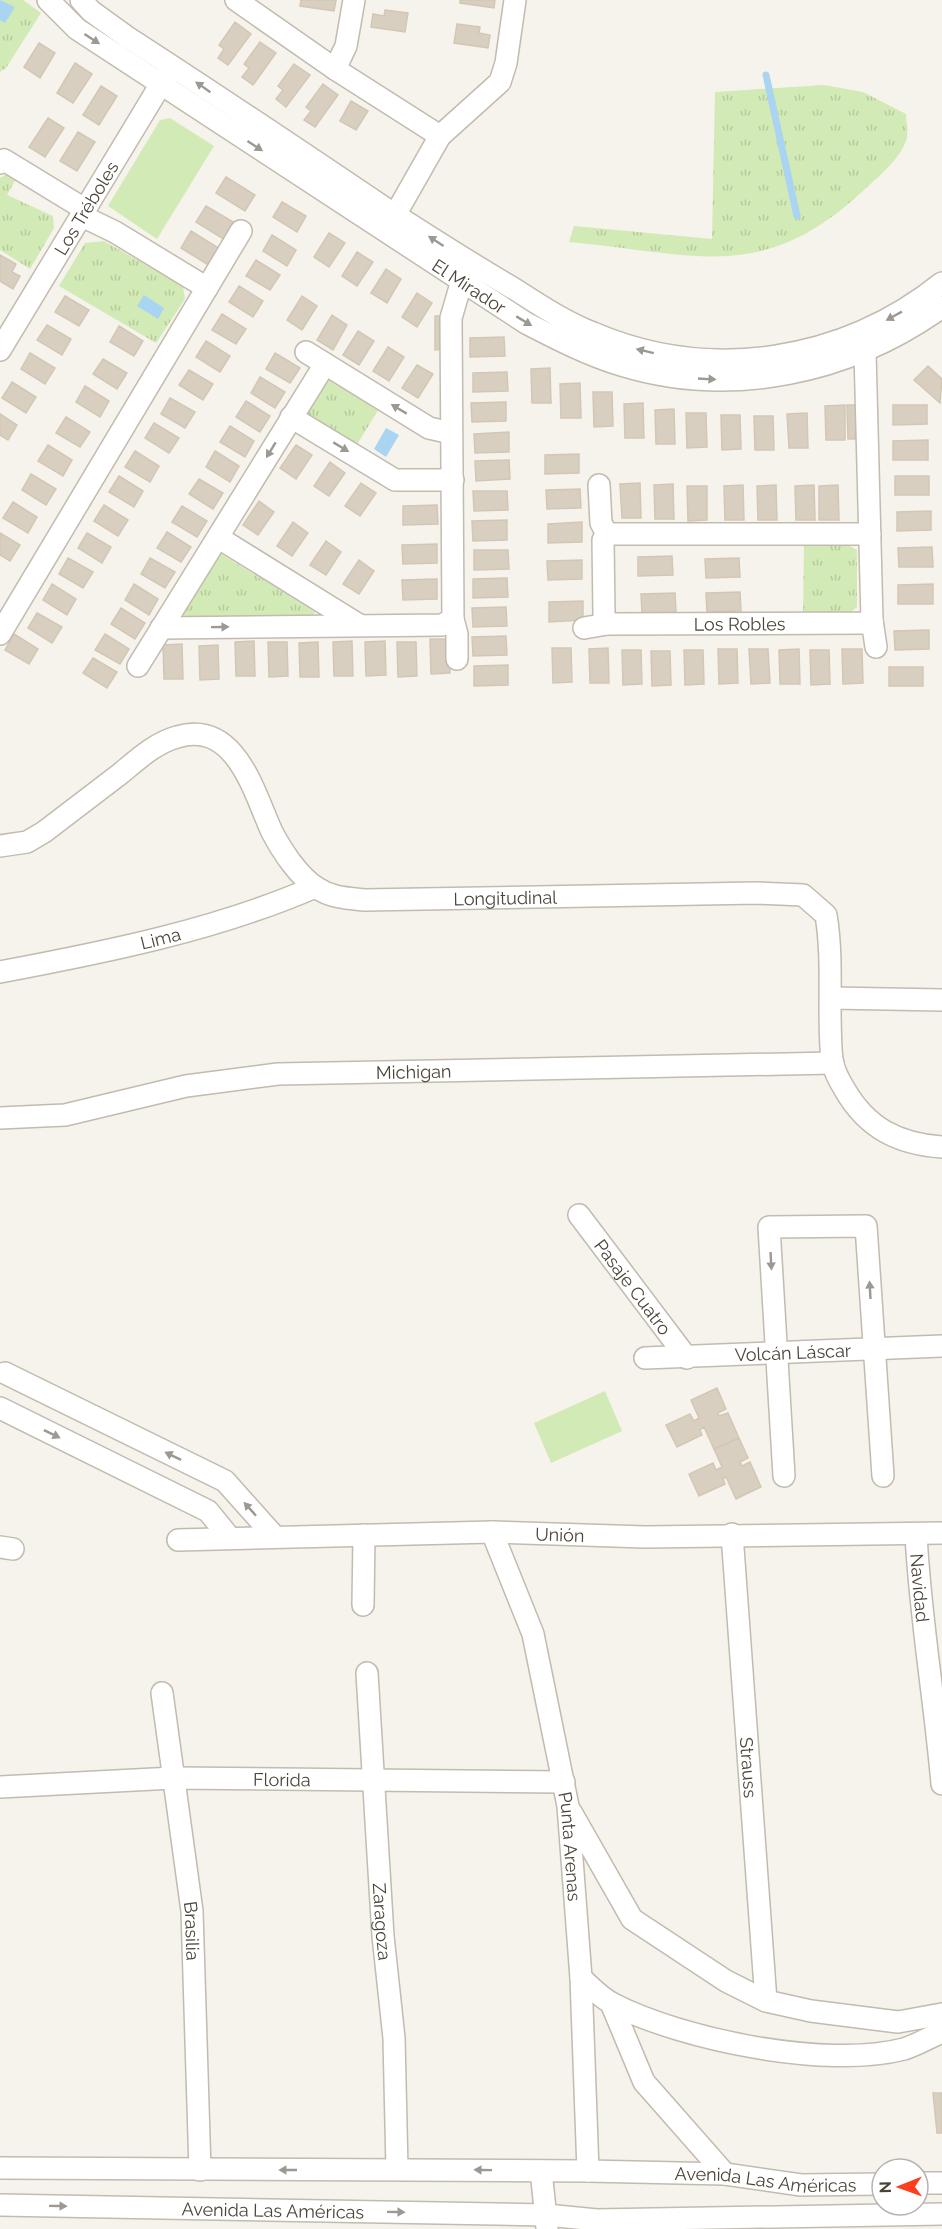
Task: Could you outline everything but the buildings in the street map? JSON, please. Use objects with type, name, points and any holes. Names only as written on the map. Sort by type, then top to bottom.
[{"type":"street","name":"El Mirador","points":[[48,0],[77,29],[465,272],[591,333],[620,344],[682,358],[745,360],[776,357],[839,342],[869,329],[898,314],[942,283]]},
{"type":"street","name":"El Mirador","points":[[81,0],[91,11],[395,214],[526,323],[567,344],[613,363],[652,373],[711,380],[771,377],[824,366],[865,352],[895,338],[942,307]]},
{"type":"street","points":[[237,0],[335,69],[440,136]]},
{"type":"street","points":[[335,69],[346,46],[354,0]]},
{"type":"street","points":[[395,214],[440,136],[500,82],[506,63],[515,0]]},
{"type":"street","name":"Los Tréboles","points":[[0,350],[172,66]]},
{"type":"street","points":[[0,163],[4,160],[84,213],[207,288]]},
{"type":"street","points":[[0,634],[241,231]]},
{"type":"street","points":[[457,658],[457,634],[453,619],[451,318],[465,272]]},
{"type":"street","points":[[869,329],[865,352],[872,620],[876,647]]},
{"type":"street","points":[[306,352],[429,428],[451,433]]},
{"type":"street","points":[[138,666],[325,364]]},
{"type":"street","points":[[291,417],[395,480],[453,480]]},
{"type":"street","points":[[599,485],[600,523],[607,534]]},
{"type":"street","points":[[607,534],[870,534]]},
{"type":"street","points":[[607,534],[603,540],[604,614],[607,624]]},
{"type":"street","points":[[219,538],[359,626]]},
{"type":"street","points":[[161,628],[442,625],[453,619]]},
{"type":"street","name":"Los Robles","points":[[584,628],[607,624],[867,623],[872,620]]},
{"type":"street","name":"Longitudinal","points":[[0,846],[27,842],[44,832],[151,750],[177,736],[201,735],[227,745],[250,779],[273,833],[294,866],[315,887],[334,897],[365,900],[757,893],[803,895],[826,915],[831,942],[832,1063],[856,1109],[875,1127],[920,1146],[942,1147]]},
{"type":"street","name":"Lima","points":[[0,972],[106,952],[272,906],[315,887]]},
{"type":"street","points":[[831,998],[942,1000]]},
{"type":"street","name":"Michigan","points":[[0,1118],[65,1115],[186,1086],[278,1074],[832,1063]]},
{"type":"street","name":"Pasaje Cuatro","points":[[579,1215],[687,1358]]},
{"type":"street","points":[[784,1476],[769,1227],[866,1226],[883,1476]]},
{"type":"street","name":"Volcán Láscar","points":[[645,1358],[942,1346]]},
{"type":"street","points":[[2,1375],[225,1481],[275,1537]]},
{"type":"street","points":[[0,1408],[208,1511],[230,1538]]},
{"type":"street","points":[[129,1472],[143,1441]]},
{"type":"street","points":[[208,1511],[225,1481]]},
{"type":"street","name":"Unión","points":[[178,1540],[492,1532],[645,1537],[732,1534],[942,1533]]},
{"type":"street","name":"Punta Arenas","points":[[492,1532],[533,1634],[568,1806],[581,1978],[588,2171]]},
{"type":"street","name":"Strauss","points":[[732,1534],[766,2001]]},
{"type":"street","name":"Navidad","points":[[916,1534],[920,1601],[937,1718],[942,1784]]},
{"type":"street","points":[[363,1605],[364,1535]]},
{"type":"street","name":"Zaragoza","points":[[367,1673],[372,1781],[388,1993],[394,2038],[397,2169]]},
{"type":"street","name":"Brasilia","points":[[162,1693],[192,1911],[200,2170]]},
{"type":"street","name":"Florida","points":[[0,1786],[173,1778],[564,1782]]},
{"type":"street","points":[[568,1806],[632,1919],[726,1982],[766,2001],[811,2011],[898,2022],[942,2014]]},
{"type":"street","points":[[581,1978],[611,2003],[670,2028],[766,2048],[831,2057],[905,2049],[942,2031]]},
{"type":"street","points":[[611,2003],[644,2082],[725,2174]]},
{"type":"street","name":"Avenida Las Américas","points":[[0,2168],[588,2171],[725,2174],[801,2185],[870,2184]]},
{"type":"street","points":[[542,2171],[546,2222]]},
{"type":"street","name":"Avenida Las Américas","points":[[0,2205],[546,2222],[597,2220],[834,2222],[940,2219]]},
{"type":"green space","points":[[0,0],[23,0],[41,13],[6,68],[0,72]]},
{"type":"green space","points":[[824,85],[863,92],[906,114],[907,131],[903,148],[888,168],[827,220],[792,240],[759,252],[725,256],[690,256],[569,242],[574,226],[712,239],[715,92]]},
{"type":"green space","points":[[170,118],[214,146],[157,239],[108,206],[160,120]]},
{"type":"green space","points":[[7,174],[16,179],[7,195],[53,216],[54,228],[30,269],[0,250],[0,178]]},
{"type":"green space","points":[[104,241],[183,286],[185,299],[156,343],[59,286],[85,243]]},
{"type":"green space","points":[[330,381],[379,409],[356,446],[308,418],[306,410],[324,382]]},
{"type":"green space","points":[[804,546],[850,546],[857,550],[857,607],[850,613],[803,612]]},
{"type":"green space","points":[[221,554],[315,612],[312,618],[185,618],[182,609],[214,557]]},
{"type":"green space","points":[[605,1391],[622,1431],[551,1463],[534,1423]]},
{"type":"water","points":[[0,0],[15,7],[5,23],[0,20]]},
{"type":"water","points":[[144,295],[164,308],[158,319],[137,306]]},
{"type":"water","points":[[386,428],[399,435],[386,457],[374,449]]},
{"type":"waterway","points":[[766,75],[797,216]]}]
